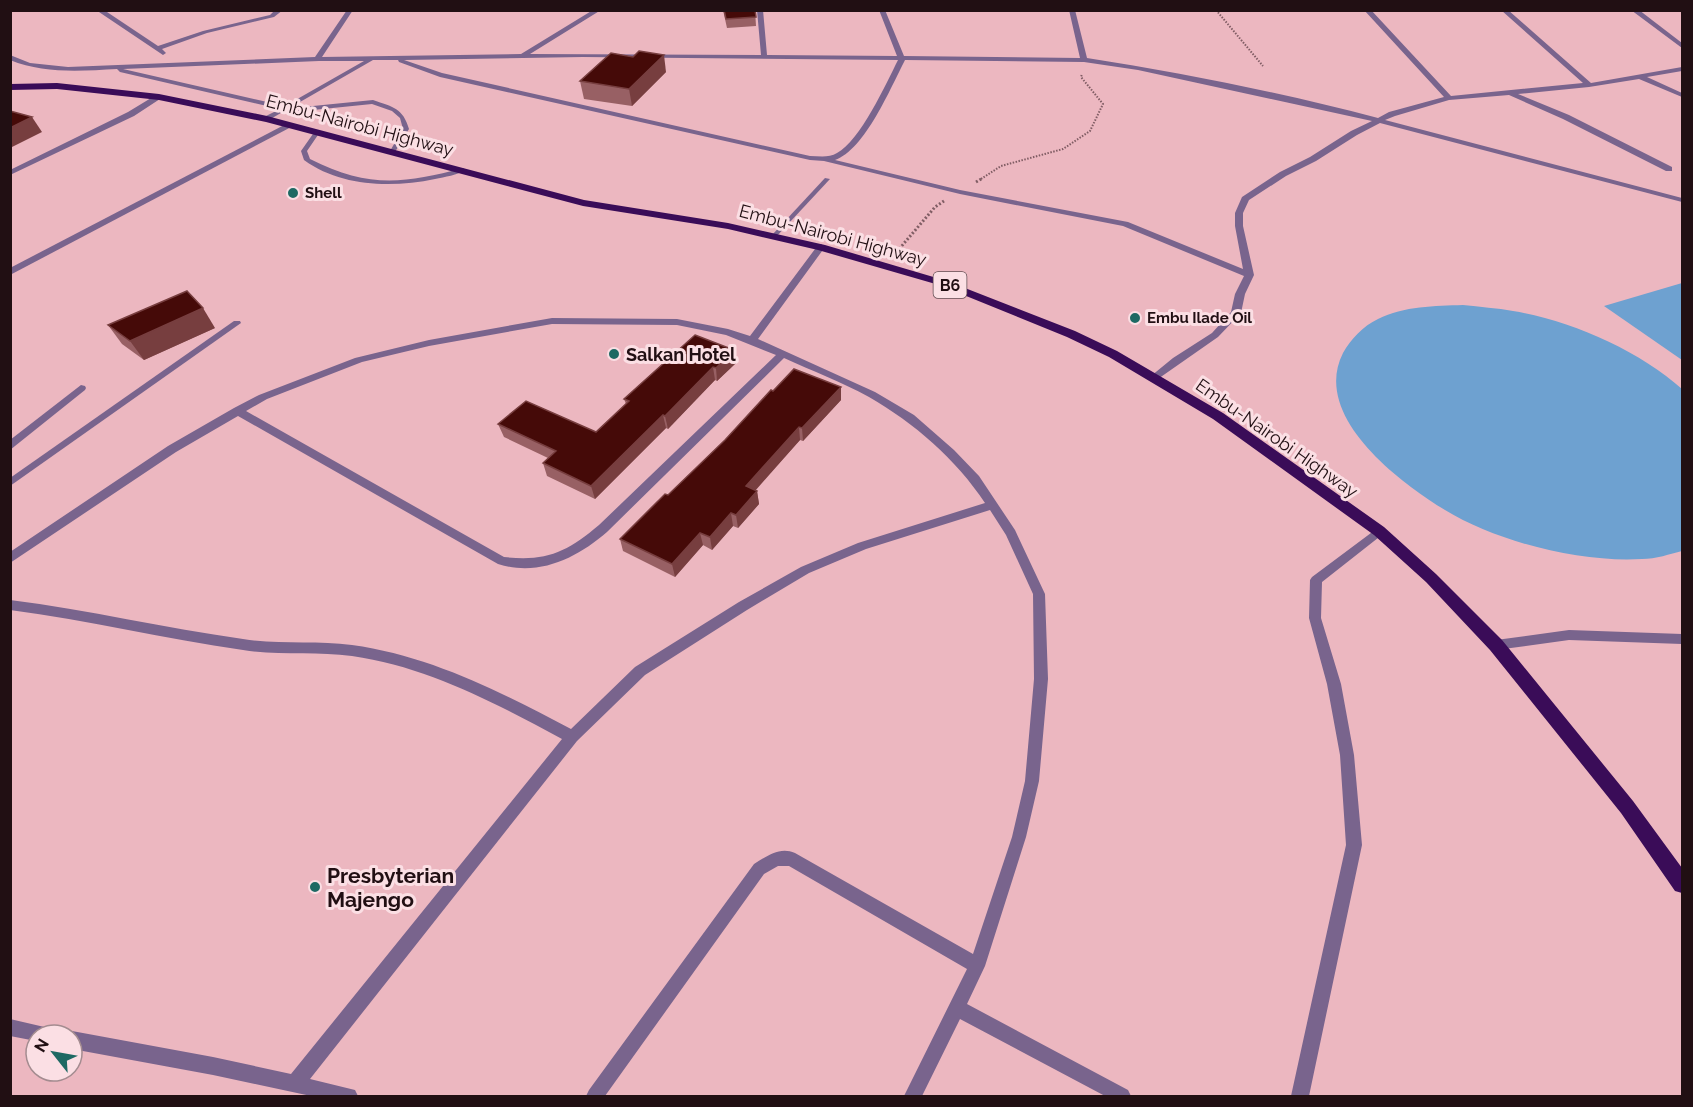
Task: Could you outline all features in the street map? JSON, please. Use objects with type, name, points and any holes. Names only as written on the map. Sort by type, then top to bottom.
[{"type":"main road","name":"Embu-Nairobi Highway","points":[[10,87],[57,86],[159,97],[267,119],[583,203],[728,226],[822,247],[943,283],[1050,325],[1113,354],[1218,416],[1379,531],[1431,578],[1496,645],[1627,807],[1683,884]]},
{"type":"street","points":[[99,10],[170,59],[183,63]]},
{"type":"street","points":[[157,49],[205,32],[258,21],[280,10]]},
{"type":"street","points":[[317,60],[350,10]]},
{"type":"street","points":[[521,57],[598,10]]},
{"type":"street","points":[[760,10],[764,56]]},
{"type":"street","points":[[882,10],[902,59]]},
{"type":"street","points":[[1072,10],[1084,60]]},
{"type":"street","points":[[1367,10],[1449,98]]},
{"type":"street","points":[[1504,10],[1589,85]]},
{"type":"street","points":[[1634,10],[1683,46]]},
{"type":"street","points":[[10,57],[29,65],[45,68],[391,58],[764,56],[1084,60],[1138,68],[1280,97],[1683,200]]},
{"type":"street","points":[[391,58],[451,77],[810,158],[826,159],[960,192],[1125,225],[1249,275]]},
{"type":"street","points":[[267,119],[372,59]]},
{"type":"street","points":[[826,159],[842,154],[851,143],[871,116],[902,59]]},
{"type":"street","points":[[107,67],[286,108]]},
{"type":"street","points":[[1155,378],[1177,360],[1215,335],[1236,313],[1240,294],[1249,275],[1239,226],[1239,213],[1245,199],[1262,186],[1377,121],[1392,114],[1449,98],[1589,85],[1683,69]]},
{"type":"street","points":[[1640,77],[1683,95]]},
{"type":"street","points":[[1508,93],[1566,117],[1669,169]]},
{"type":"street","points":[[10,173],[122,119],[159,97]]},
{"type":"street","points":[[10,272],[291,125]]},
{"type":"street","points":[[752,340],[822,247]]},
{"type":"street","points":[[10,558],[172,449],[238,411],[292,384],[359,360],[429,343],[552,321],[677,322],[728,332],[752,340],[782,356],[871,394],[910,418],[950,453],[975,479],[1011,533],[1040,594],[1041,669],[1032,781],[1019,837],[977,966],[913,1096]]},
{"type":"street","points":[[238,411],[502,561],[520,564],[542,562],[566,555],[602,529],[782,356]]},
{"type":"street","points":[[10,446],[81,388]]},
{"type":"street","points":[[295,1083],[573,737],[640,671],[742,606],[806,570],[862,546],[992,505]]},
{"type":"street","points":[[1300,1096],[1354,845],[1347,755],[1334,684],[1315,618],[1316,580],[1379,531]]},
{"type":"street","points":[[10,605],[66,611],[247,645],[349,650],[385,656],[456,679],[573,737]]},
{"type":"street","points":[[1496,645],[1569,635],[1683,639]]},
{"type":"street","points":[[595,1096],[759,868],[776,859],[790,858],[977,966]]},
{"type":"street","points":[[957,1008],[1122,1096]]},
{"type":"street","points":[[84,1042],[295,1083],[349,1096]]},
{"type":"lane","points":[[286,108],[303,109],[373,102],[384,106],[403,117],[406,129],[393,152]]},
{"type":"lane","points":[[317,132],[303,151],[307,160],[322,169],[362,182],[405,183],[463,170]]},
{"type":"lane","points":[[774,236],[827,179]]},
{"type":"lane","points":[[10,483],[237,323]]},
{"type":"path","points":[[1216,10],[1263,66]]},
{"type":"path","points":[[886,265],[935,207],[1001,166],[1063,148],[1090,131],[1102,104],[1081,76],[1084,60]]},
{"type":"water","points":[[1682,283],[1682,360],[1604,306]]},
{"type":"water","points":[[1463,305],[1535,315],[1580,330],[1603,339],[1646,362],[1682,389],[1682,551],[1642,559],[1593,558],[1514,541],[1466,521],[1426,498],[1384,465],[1365,445],[1349,423],[1339,400],[1336,377],[1346,348],[1362,329],[1398,311],[1420,307]]},
{"type":"building","points":[[724,10],[755,10],[756,17],[726,19]]},
{"type":"building","points":[[639,51],[664,55],[629,89],[580,81],[611,53],[633,57]]},
{"type":"building","points":[[10,111],[32,117],[10,128]]},
{"type":"building","points":[[187,291],[203,308],[130,341],[108,325]]},
{"type":"building","points":[[695,335],[734,350],[716,368],[713,367],[591,486],[543,463],[556,451],[498,424],[526,401],[596,432],[629,401],[624,399]]},
{"type":"building","points":[[794,369],[841,387],[802,428],[799,427],[746,486],[757,491],[736,515],[731,513],[710,537],[700,533],[672,564],[620,539],[665,494],[668,495],[725,440],[771,390],[773,391]]},
{"type":"place","name":"Shell","points":[[293,193]]},
{"type":"place","name":"Embu Ilade Oil","points":[[1135,318]]},
{"type":"place","name":"Salkan Hotel","points":[[614,354]]},
{"type":"place","name":"Presbyterian Majengo","points":[[315,887]]}]
